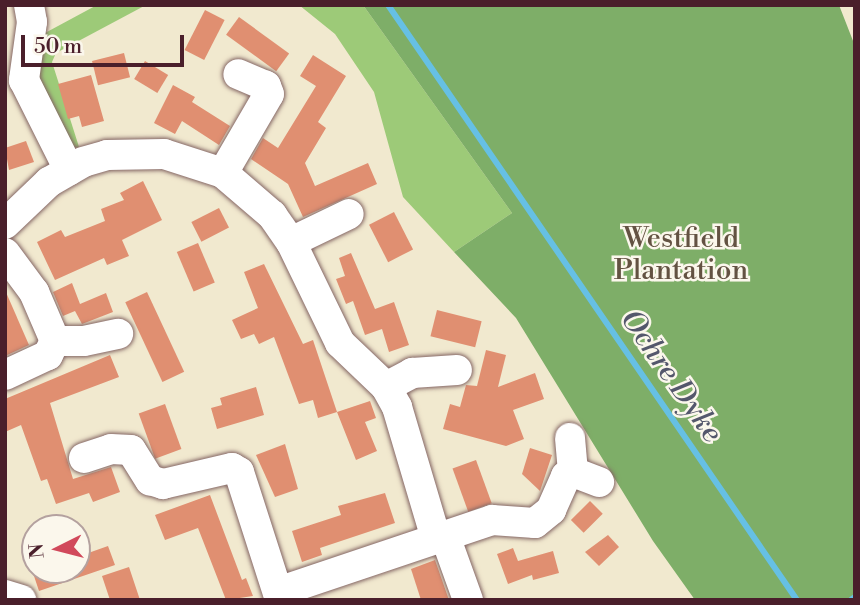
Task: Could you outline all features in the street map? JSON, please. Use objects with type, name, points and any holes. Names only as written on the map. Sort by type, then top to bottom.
[{"type":"street","points":[[29,5],[32,22],[24,80],[69,170]]},
{"type":"street","points":[[223,173],[269,94],[266,86],[238,74]]},
{"type":"street","points":[[5,224],[69,170],[107,155],[164,153],[223,173],[272,215],[291,242],[340,343],[386,387],[397,407],[440,537],[468,600]]},
{"type":"street","points":[[291,242],[349,215]]},
{"type":"street","points":[[5,253],[34,292],[55,341],[48,355],[5,375]]},
{"type":"street","points":[[55,341],[84,341],[118,334]]},
{"type":"street","points":[[386,387],[412,373],[457,370]]},
{"type":"street","points":[[84,458],[111,449],[131,450],[150,480],[163,484],[232,468],[239,472],[279,596],[492,520],[536,523],[551,510],[561,483],[586,477],[570,438]]},
{"type":"street","points":[[5,595],[21,600]]},
{"type":"green space","points":[[97,5],[146,5],[56,53],[52,62],[79,147],[69,148],[32,77],[45,33]]},
{"type":"green space","points":[[299,5],[363,5],[512,213],[454,252],[403,197],[374,92],[335,34]]},
{"type":"green space","name":"Westfield Plantation","points":[[363,5],[839,5],[855,46],[855,600],[695,600],[653,541],[516,318],[454,252],[512,213]]},
{"type":"building","points":[[205,10],[225,20],[204,60],[185,50]]},
{"type":"building","points":[[239,17],[289,53],[276,71],[226,35]]},
{"type":"building","points":[[124,53],[130,77],[98,85],[92,61]]},
{"type":"building","points":[[313,55],[346,76],[318,122],[326,128],[305,163],[315,186],[368,163],[377,184],[303,217],[288,184],[251,159],[263,138],[278,148],[316,86],[300,76]]},
{"type":"building","points":[[145,61],[168,75],[157,93],[134,79]]},
{"type":"building","points":[[91,75],[104,121],[82,127],[79,116],[68,119],[58,84]]},
{"type":"building","points":[[173,85],[195,97],[192,102],[230,126],[219,145],[182,121],[175,134],[154,123]]},
{"type":"building","points":[[26,141],[34,162],[9,170],[5,148]]},
{"type":"building","points":[[143,181],[162,220],[122,240],[129,256],[107,265],[104,258],[55,280],[37,242],[61,230],[65,237],[105,221],[101,209],[124,200],[120,193]]},
{"type":"building","points":[[219,208],[229,228],[201,242],[191,222]]},
{"type":"building","points":[[394,212],[413,249],[388,262],[369,225]]},
{"type":"building","points":[[198,243],[215,283],[194,292],[177,252]]},
{"type":"building","points":[[351,253],[375,309],[394,302],[409,345],[389,352],[382,329],[365,335],[353,301],[346,304],[336,279],[345,276],[339,258]]},
{"type":"building","points":[[264,264],[303,344],[313,340],[337,412],[318,418],[313,400],[299,404],[274,337],[259,344],[254,334],[241,339],[232,320],[258,308],[244,272]]},
{"type":"building","points":[[72,283],[80,304],[106,293],[113,312],[82,324],[75,311],[63,316],[53,292]]},
{"type":"building","points":[[5,290],[29,345],[5,356]]},
{"type":"building","points":[[147,292],[184,372],[162,382],[125,302]]},
{"type":"building","points":[[437,310],[482,321],[475,347],[430,336]]},
{"type":"building","points":[[486,350],[506,355],[498,387],[535,373],[544,399],[513,410],[524,439],[506,446],[443,429],[450,404],[460,407],[466,385],[477,386]]},
{"type":"building","points":[[110,355],[119,377],[50,403],[73,479],[111,467],[120,492],[93,502],[89,493],[56,504],[47,479],[41,481],[21,425],[5,432],[5,399]]},
{"type":"building","points":[[256,387],[264,415],[217,429],[211,408],[222,405],[220,398]]},
{"type":"building","points":[[370,401],[376,418],[365,422],[377,451],[356,460],[337,412]]},
{"type":"building","points":[[165,404],[181,449],[155,459],[139,414]]},
{"type":"building","points":[[285,444],[298,489],[275,497],[256,455]]},
{"type":"building","points":[[530,448],[552,455],[540,491],[522,474]]},
{"type":"building","points":[[476,460],[492,503],[468,512],[453,469]]},
{"type":"building","points":[[385,493],[395,523],[320,548],[322,555],[302,562],[292,531],[341,515],[338,506]]},
{"type":"building","points":[[210,495],[242,580],[246,578],[253,596],[226,600],[198,528],[165,540],[155,515]]},
{"type":"building","points":[[590,501],[603,514],[584,533],[571,520]]},
{"type":"building","points":[[608,535],[619,547],[599,566],[585,552]]},
{"type":"building","points":[[108,546],[115,565],[91,573],[91,552]]},
{"type":"building","points":[[513,548],[518,561],[553,551],[559,573],[533,580],[532,575],[508,584],[497,554]]},
{"type":"building","points":[[435,560],[449,600],[421,600],[411,569]]},
{"type":"building","points":[[129,567],[140,600],[110,600],[102,576]]},
{"type":"building","points":[[37,584],[59,584],[39,591]]},
{"type":"waterway","name":"Ochre Dyke","points":[[388,5],[797,600]]},
{"type":"waterway","points":[[851,600],[855,597]]}]
